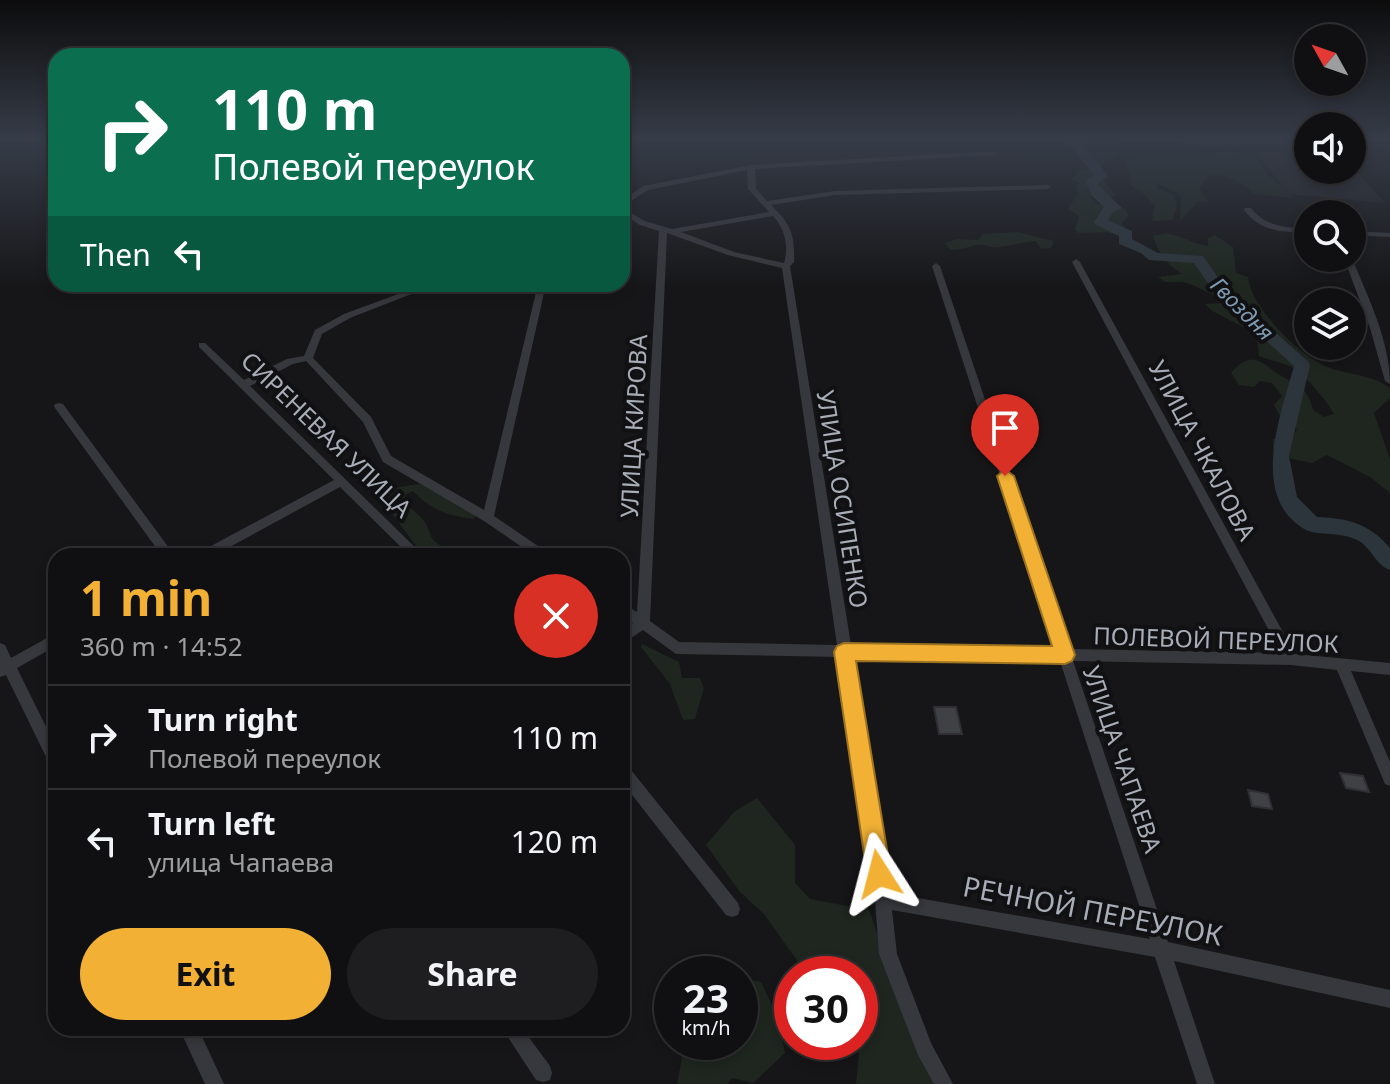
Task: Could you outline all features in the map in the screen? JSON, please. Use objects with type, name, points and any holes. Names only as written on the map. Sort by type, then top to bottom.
[{"type":"street","name":"УЛИЦА ОСИПЕНКО","points":[[752,189],[789,228],[790,262],[786,266],[883,900]]},
{"type":"street","points":[[663,231],[702,228],[835,193],[991,189]]},
{"type":"street","points":[[1248,210],[1257,223],[1270,229],[1294,230]]},
{"type":"street","points":[[630,217],[636,223],[737,256],[786,266]]},
{"type":"street","name":"УЛИЦА КИРОВА","points":[[643,623],[663,231]]},
{"type":"street","points":[[1366,234],[1390,235]]},
{"type":"street","name":"УЛИЦА ЧКАЛОВА","points":[[1076,262],[1291,659]]},
{"type":"street","name":"УЛИЦА ЧАПАЕВА","points":[[936,266],[1206,1084]]},
{"type":"street","points":[[1353,272],[1375,328],[1390,381]]},
{"type":"street","points":[[308,358],[318,332],[347,316],[412,292]]},
{"type":"street","points":[[488,518],[540,292]]},
{"type":"street","name":"СИРЕНЕВАЯ УЛИЦА","points":[[202,345],[410,548]]},
{"type":"street","points":[[243,385],[290,361],[308,358]]},
{"type":"street","points":[[308,358],[367,420],[387,459],[488,518],[532,548]]},
{"type":"street","points":[[59,406],[163,548]]},
{"type":"street","points":[[217,548],[340,482]]},
{"type":"street","name":"ПОЛЕВОЙ ПЕРЕУЛОК","points":[[630,614],[676,648],[1291,659],[1390,669]]},
{"type":"street","points":[[630,632],[643,623]]},
{"type":"street","points":[[4,669],[48,644]]},
{"type":"street","points":[[0,649],[4,669],[48,748]]},
{"type":"street","points":[[1342,666],[1390,779]]},
{"type":"street","points":[[630,780],[732,909]]},
{"type":"street","points":[[883,900],[888,954],[924,1049],[944,1084]]},
{"type":"street","name":"РЕЧНОЙ ПЕРЕУЛОК","points":[[883,900],[1164,950],[1390,999]]},
{"type":"street","points":[[192,1036],[215,1084]]},
{"type":"street","points":[[517,1036],[543,1073]]},
{"type":"shaded area","points":[[1077,189],[1110,189],[1116,196],[1105,198],[1094,194],[1090,197],[1098,204],[1125,209],[1128,216],[1122,223],[1131,236],[1129,239],[1108,232],[1079,233],[1075,230],[1079,216],[1068,209],[1078,193]]},
{"type":"shaded area","points":[[1136,189],[1159,189],[1173,194],[1177,205],[1172,220],[1152,221],[1155,206]]},
{"type":"shaded area","points":[[1168,189],[1199,189],[1209,203],[1198,201],[1180,221],[1181,198]]},
{"type":"shaded area","points":[[1247,189],[1284,189],[1295,198],[1254,194]]},
{"type":"shaded area","points":[[1284,189],[1372,189],[1385,203],[1288,194]]},
{"type":"shaded area","points":[[1017,232],[1054,241],[1051,248],[1041,249],[1036,241],[951,250],[944,243],[957,239],[978,240],[983,234]]},
{"type":"shaded area","points":[[1167,233],[1208,246],[1208,238],[1215,235],[1233,247],[1236,273],[1248,277],[1258,303],[1294,345],[1294,360],[1315,360],[1390,388],[1390,398],[1374,413],[1390,459],[1390,493],[1370,477],[1327,455],[1312,463],[1292,459],[1273,449],[1273,439],[1293,437],[1297,429],[1281,417],[1274,405],[1282,396],[1272,383],[1260,381],[1254,387],[1239,385],[1231,373],[1239,365],[1246,361],[1258,361],[1300,387],[1309,398],[1313,410],[1324,417],[1334,414],[1314,387],[1295,369],[1259,356],[1257,334],[1212,311],[1205,304],[1223,303],[1220,297],[1190,284],[1165,282],[1158,277],[1182,274],[1164,258],[1153,236]]},
{"type":"shaded area","points":[[420,484],[477,513],[474,519],[456,516],[433,507],[413,491],[405,495],[432,538],[443,547],[418,548],[384,503],[385,489]]},
{"type":"shaded area","points":[[642,644],[679,662],[682,678],[700,678],[704,688],[695,719],[683,720],[670,684],[641,647]]},
{"type":"shaded area","points":[[757,798],[795,845],[795,883],[810,899],[869,910],[897,990],[937,1084],[856,1084],[858,1060],[878,1060],[878,956],[794,956],[764,914],[740,892],[706,845],[734,812]]},
{"type":"shaded area","points":[[758,981],[761,982],[774,1010],[774,1060],[778,1060],[753,1083],[732,1078],[727,1084],[677,1084],[682,1060],[758,1060]]},
{"type":"building","points":[[934,707],[956,707],[962,734],[939,734]]},
{"type":"building","points":[[1340,773],[1363,776],[1369,792],[1346,788]]},
{"type":"building","points":[[1248,790],[1268,794],[1272,809],[1252,806]]},
{"type":"waterway","name":"Гвоздня","points":[[1094,189],[1115,208],[1107,210],[1101,222],[1127,234],[1124,241],[1146,250],[1154,257],[1198,259],[1221,292],[1302,365],[1280,456],[1288,500],[1312,524],[1338,525],[1369,537],[1390,562]]},
{"type":"route","points":[[879,874],[844,652],[1065,655],[1005,476]]}]
